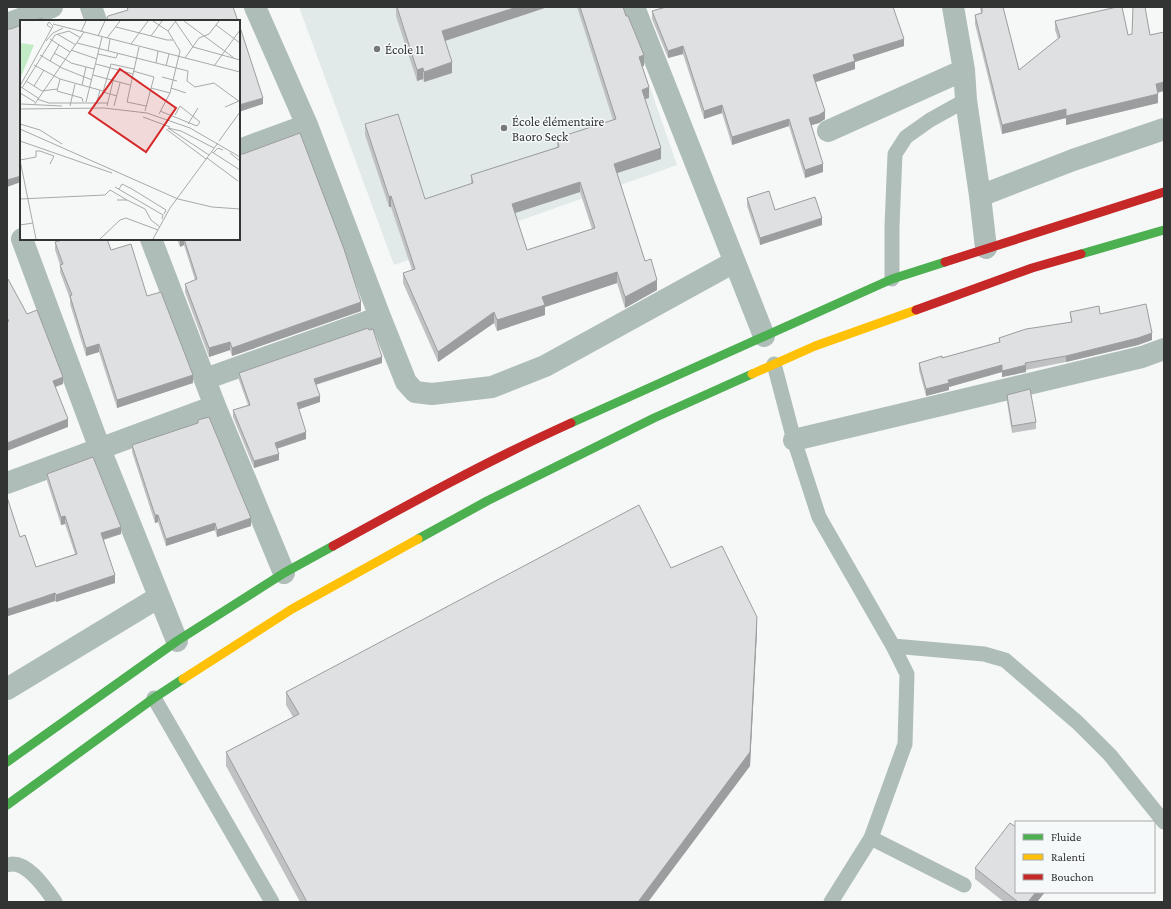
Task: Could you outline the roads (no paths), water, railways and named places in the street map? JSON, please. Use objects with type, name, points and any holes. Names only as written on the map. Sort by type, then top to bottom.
[{"type":"highway","points":[[7,762],[177,641],[284,573],[428,493],[535,439],[892,279],[1164,192]]},
{"type":"highway","points":[[7,805],[154,698],[292,609],[487,502],[654,418],[815,346],[1032,268],[1164,230]]},
{"type":"street","points":[[7,24],[52,7]]},
{"type":"street","points":[[91,7],[96,20]]},
{"type":"street","points":[[255,7],[307,125],[406,382],[414,392],[432,394],[492,387],[544,366],[734,262]]},
{"type":"street","points":[[634,7],[764,336]]},
{"type":"street","points":[[953,7],[964,70],[966,100],[986,248]]},
{"type":"street","points":[[828,131],[964,70]]},
{"type":"street","points":[[240,150],[307,125]]},
{"type":"street","points":[[980,196],[1073,160],[1164,129]]},
{"type":"street","points":[[18,235],[100,448],[177,641]]},
{"type":"street","points":[[151,240],[215,406],[284,573]]},
{"type":"street","points":[[205,379],[380,317]]},
{"type":"street","points":[[794,440],[1142,357],[1164,349]]},
{"type":"street","points":[[7,483],[215,406]]},
{"type":"street","points":[[7,689],[159,597]]},
{"type":"lane","points":[[892,279],[892,226],[895,154],[906,137],[930,120],[966,100]]},
{"type":"lane","points":[[774,364],[794,440],[819,517],[894,646],[907,674],[904,744],[871,838],[831,902]]},
{"type":"lane","points":[[894,646],[984,654],[1004,660],[1078,723],[1110,755],[1164,822]]},
{"type":"lane","points":[[154,698],[272,902]]},
{"type":"lane","points":[[871,838],[964,885]]},
{"type":"lane","points":[[7,865],[23,866],[37,878],[55,902]]},
{"type":"place","name":"École 11","points":[[377,49]]},
{"type":"place","name":"École élémentaire Baoro Seck","points":[[504,128]]}]
